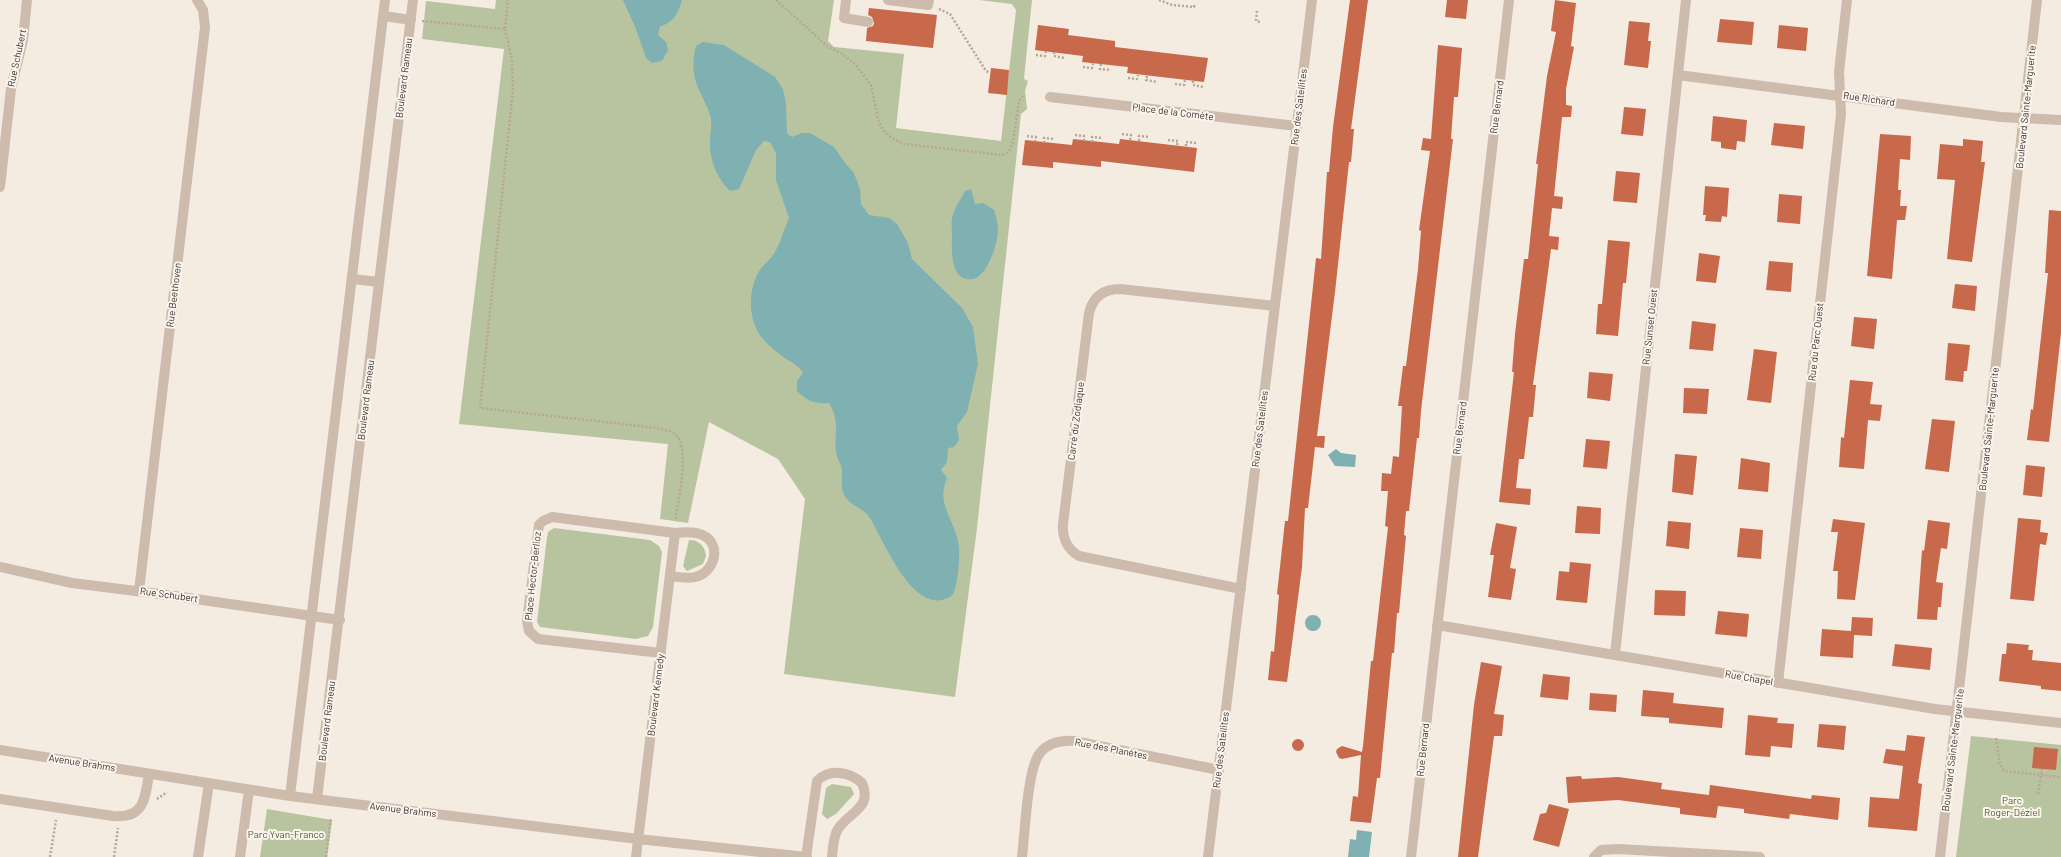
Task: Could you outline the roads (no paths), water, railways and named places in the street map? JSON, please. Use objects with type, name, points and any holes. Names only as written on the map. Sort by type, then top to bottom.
[{"type":"street","name":"Rue Schubert","points":[[0,187],[11,89],[21,50],[27,0]]},
{"type":"street","name":"Rue Beethoven","points":[[139,591],[205,27],[203,10],[197,0]]},
{"type":"street","points":[[290,796],[386,0]]},
{"type":"street","name":"Boulevard Rameau","points":[[317,799],[340,620],[379,282],[416,20],[413,0]]},
{"type":"street","points":[[846,0],[844,18],[868,22]]},
{"type":"street","points":[[888,0],[928,2]]},
{"type":"street","name":"Rue des Satellites","points":[[1208,857],[1312,0]]},
{"type":"street","name":"Rue Bernard","points":[[1411,857],[1509,0]]},
{"type":"street","name":"Rue Sunset Ouest","points":[[1615,654],[1686,0]]},
{"type":"street","name":"Rue du Parc Ouest","points":[[1778,683],[1841,114],[1839,72],[1847,0]]},
{"type":"street","name":"Boulevard Sainte-Marguerite","points":[[1940,857],[1958,712],[2037,0]]},
{"type":"street","points":[[384,16],[416,20]]},
{"type":"street","name":"Rue Richard","points":[[1678,75],[2001,116],[2061,120]]},
{"type":"street","name":"Place de la Comète","points":[[1050,97],[1296,126]]},
{"type":"street","points":[[353,279],[379,282]]},
{"type":"street","name":"Carré du Zodiaque","points":[[1241,589],[1079,556],[1067,544],[1064,536],[1063,524],[1089,313],[1093,301],[1097,296],[1107,290],[1120,289],[1275,306]]},
{"type":"street","name":"Place Hector-Berlioz","points":[[661,653],[538,639],[532,636],[527,621],[537,530],[543,521],[552,517],[675,533]]},
{"type":"street","points":[[670,576],[689,578],[702,575],[712,566],[714,554],[711,542],[701,534],[675,533]]},
{"type":"street","name":"Boulevard Kennedy","points":[[636,857],[675,533]]},
{"type":"street","name":"Rue Schubert","points":[[0,567],[61,581],[340,620]]},
{"type":"street","name":"Rue Chapel","points":[[1437,625],[1958,712],[2061,724]]},
{"type":"street","name":"Rue des Planètes","points":[[1022,857],[1033,767],[1040,753],[1051,744],[1074,741],[1219,770]]},
{"type":"street","name":"Avenue Brahms","points":[[0,750],[290,796],[638,839],[807,857]]},
{"type":"street","points":[[0,799],[113,816],[128,816],[138,811],[142,805],[150,774]]},
{"type":"street","points":[[807,857],[817,781],[827,774],[851,775],[862,783],[865,796],[860,808],[837,831],[832,857]]},
{"type":"street","points":[[198,857],[209,783]]},
{"type":"street","points":[[240,857],[249,790]]},
{"type":"street","points":[[1595,855],[1601,850],[1618,849],[1760,857]]},
{"type":"water","points":[[623,0],[682,0],[675,17],[665,25],[660,26],[658,35],[666,42],[668,50],[662,61],[652,63],[646,58],[636,29]]},
{"type":"water","points":[[703,42],[724,45],[775,77],[783,89],[786,104],[787,133],[792,137],[802,133],[810,133],[834,147],[854,173],[860,189],[861,204],[869,215],[889,218],[897,224],[908,243],[912,259],[962,308],[973,327],[978,364],[967,412],[957,426],[959,440],[954,447],[948,448],[947,462],[941,470],[947,478],[943,495],[944,503],[956,533],[959,546],[957,581],[953,594],[947,598],[942,600],[930,599],[919,593],[908,583],[890,556],[870,518],[864,511],[852,504],[845,497],[842,487],[842,469],[835,442],[835,418],[829,403],[812,401],[797,391],[797,381],[803,373],[801,370],[773,349],[757,331],[752,315],[752,289],[758,273],[771,258],[777,248],[789,218],[776,180],[776,153],[770,142],[764,141],[756,150],[739,189],[730,191],[725,186],[712,162],[709,110],[699,90],[693,65],[696,46]]},
{"type":"water","points":[[971,189],[975,204],[983,203],[994,210],[997,220],[998,236],[991,259],[983,272],[978,277],[973,279],[965,279],[960,276],[956,270],[952,255],[952,222],[955,208],[965,191]]},
{"type":"water","points":[[1336,449],[1341,453],[1356,455],[1355,467],[1335,466],[1328,455]]},
{"type":"water","points":[[1310,615],[1316,615],[1321,620],[1319,629],[1316,631],[1310,631],[1305,626],[1305,620]]},
{"type":"water","points":[[1357,830],[1372,832],[1369,857],[1348,857],[1350,839],[1356,840]]},
{"type":"park label","name":"Parc Roger-Déziel","points":[[2012,806]]},
{"type":"park label","name":"Parc Yvan-Franco","points":[[286,835]]}]
